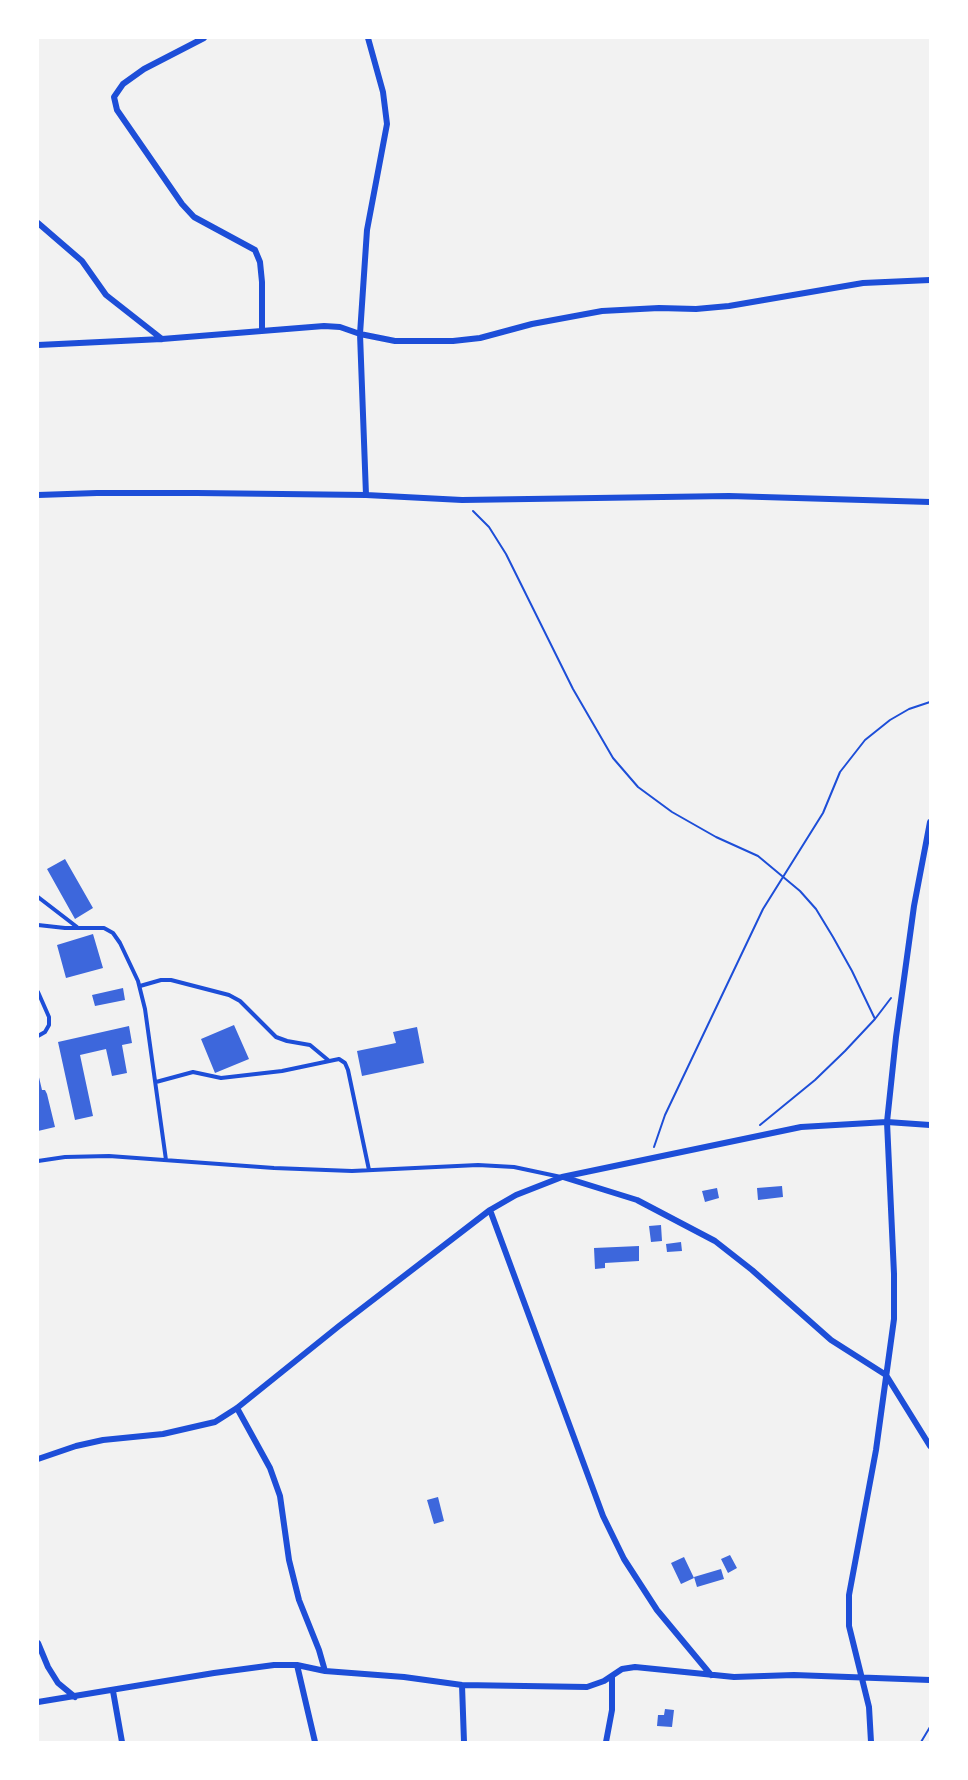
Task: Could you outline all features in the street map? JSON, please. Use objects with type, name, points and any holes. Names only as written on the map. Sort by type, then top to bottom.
[{"type":"street","points":[[204,38],[144,69],[123,84],[114,97],[117,110],[182,204],[194,217],[255,250],[260,262],[262,282],[262,331]]},
{"type":"street","points":[[366,495],[360,333],[367,230],[387,124],[383,92],[368,38]]},
{"type":"street","points":[[38,223],[81,261],[106,295],[162,339]]},
{"type":"street","points":[[38,345],[340,327],[394,341],[453,341],[480,338],[532,324],[602,311],[718,307],[863,283],[930,280]]},
{"type":"street","points":[[38,495],[175,493],[366,495],[462,500],[729,496],[930,502]]},
{"type":"street","points":[[871,1743],[869,1707],[849,1626],[849,1595],[876,1450],[894,1319],[887,1122],[914,906],[930,822]]},
{"type":"street","points":[[38,1459],[76,1446],[103,1440],[190,1429],[215,1422],[237,1408],[490,1210],[516,1195],[562,1177],[801,1127],[887,1122],[930,1125]]},
{"type":"street","points":[[562,1177],[637,1200],[715,1241],[752,1270],[831,1340],[886,1375],[930,1446]]},
{"type":"street","points":[[490,1210],[603,1516],[618,1548],[657,1610],[711,1675]]},
{"type":"street","points":[[237,1408],[270,1468],[280,1496],[289,1560],[299,1600],[320,1650],[325,1671]]},
{"type":"street","points":[[38,1643],[58,1683],[75,1697]]},
{"type":"street","points":[[38,1702],[274,1665],[297,1665],[325,1671],[404,1677],[462,1685],[587,1687],[597,1685],[622,1669],[635,1667],[711,1675],[794,1675],[930,1680]]},
{"type":"street","points":[[297,1665],[315,1743]]},
{"type":"street","points":[[606,1743],[612,1710],[612,1676]]},
{"type":"street","points":[[462,1685],[464,1743]]},
{"type":"street","points":[[113,1691],[122,1743]]},
{"type":"lane","points":[[38,897],[77,928]]},
{"type":"lane","points":[[38,926],[104,928],[113,933],[130,963],[140,986],[145,1009],[166,1160]]},
{"type":"lane","points":[[140,986],[161,980],[171,980],[229,995],[240,1001],[276,1037],[310,1045],[329,1060]]},
{"type":"lane","points":[[38,992],[49,1017],[49,1025],[45,1032],[38,1036]]},
{"type":"lane","points":[[156,1082],[193,1072],[221,1078],[282,1071],[339,1059],[345,1063],[348,1070],[369,1170]]},
{"type":"lane","points":[[38,1161],[65,1157],[109,1156],[274,1168],[369,1170],[424,1166],[502,1166],[562,1177]]},
{"type":"path","points":[[462,500],[489,527],[506,554],[573,689],[619,765],[638,787],[672,812],[716,837],[758,856],[800,891],[816,909],[852,970],[875,1019]]},
{"type":"path","points":[[650,1159],[665,1115],[763,909],[823,813],[840,772],[865,740],[909,709],[930,702]]},
{"type":"path","points":[[759,1126],[815,1080],[875,1019],[892,996]]},
{"type":"path","points":[[921,1743],[930,1727]]},
{"type":"building","points":[[65,859],[93,908],[75,919],[47,869]]},
{"type":"building","points":[[93,934],[103,968],[66,978],[57,945]]},
{"type":"building","points":[[123,988],[125,1000],[95,1006],[92,995]]},
{"type":"building","points":[[234,1025],[249,1059],[215,1073],[201,1039]]},
{"type":"building","points":[[129,1026],[132,1043],[122,1045],[127,1073],[112,1076],[106,1049],[80,1055],[93,1116],[75,1120],[58,1042]]},
{"type":"building","points":[[417,1027],[424,1063],[362,1076],[357,1051],[396,1043],[393,1032]]},
{"type":"building","points":[[38,1073],[42,1090],[45,1090],[47,1094],[55,1127],[38,1131]]},
{"type":"building","points":[[782,1186],[783,1197],[758,1200],[757,1188]]},
{"type":"building","points":[[717,1188],[719,1198],[705,1202],[702,1191]]},
{"type":"building","points":[[661,1225],[662,1241],[651,1242],[649,1226]]},
{"type":"building","points":[[681,1242],[682,1251],[667,1252],[666,1244]]},
{"type":"building","points":[[639,1246],[639,1261],[605,1263],[605,1268],[595,1269],[594,1248]]},
{"type":"building","points":[[438,1497],[444,1521],[434,1524],[427,1500]]},
{"type":"building","points":[[730,1555],[737,1568],[728,1573],[721,1559]]},
{"type":"building","points":[[684,1557],[694,1578],[681,1584],[671,1563]]},
{"type":"building","points":[[721,1569],[724,1579],[697,1587],[694,1577]]},
{"type":"building","points":[[665,1709],[674,1710],[672,1727],[657,1726],[658,1715],[664,1715]]}]
